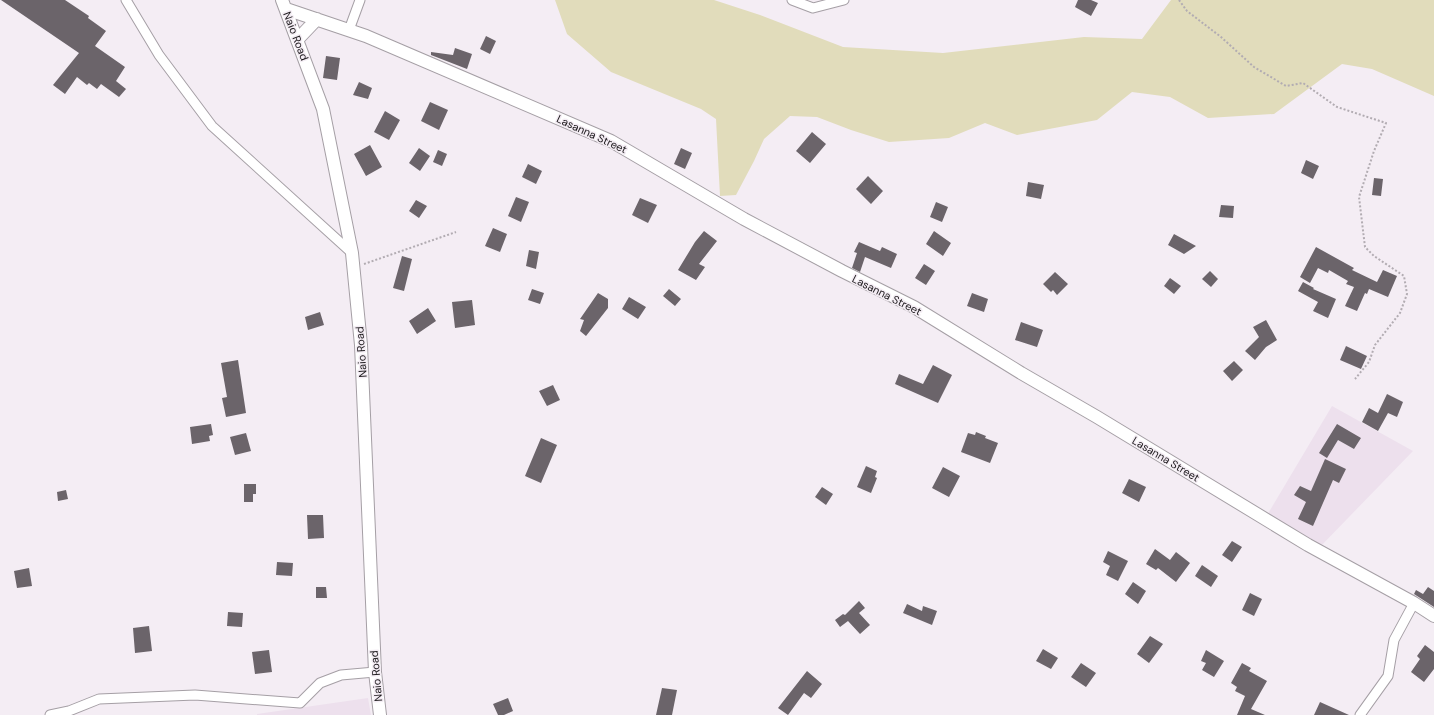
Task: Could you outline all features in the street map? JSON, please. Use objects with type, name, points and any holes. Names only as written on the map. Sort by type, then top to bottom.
[{"type":"street","points":[[126,0],[159,55],[212,126],[352,253]]},
{"type":"street","points":[[349,30],[360,0]]},
{"type":"street","points":[[792,0],[813,8],[844,0]]},
{"type":"street","name":"Naio Road","points":[[284,4],[323,109],[352,253],[361,344],[375,672],[380,715]]},
{"type":"street","name":"Lasanna Street","points":[[284,4],[317,19],[366,36],[611,141],[744,219],[842,272],[914,307],[1308,545],[1414,603],[1434,616]]},
{"type":"street","points":[[297,40],[317,19]]},
{"type":"street","points":[[1360,715],[1388,676],[1394,640],[1414,603]]},
{"type":"street","points":[[50,715],[69,711],[99,699],[195,695],[300,703],[320,683],[341,675],[375,672]]},
{"type":"path","points":[[1179,0],[1187,10],[1222,37],[1254,67],[1286,86],[1303,83],[1337,107],[1386,123],[1374,151],[1359,197],[1365,247],[1374,256],[1404,276],[1407,294],[1400,313],[1375,345],[1368,362],[1355,379]]},
{"type":"path","points":[[352,253],[362,264],[456,232]]},
{"type":"shaded area","points":[[555,0],[714,0],[760,15],[843,47],[943,53],[1084,37],[1142,39],[1171,0],[1434,0],[1434,96],[1372,69],[1342,64],[1274,114],[1208,118],[1170,97],[1132,92],[1097,120],[1017,135],[985,123],[949,138],[889,142],[817,117],[790,116],[764,139],[736,195],[720,196],[716,119],[701,109],[611,72],[567,34]]},
{"type":"shaded area","points":[[1332,406],[1413,451],[1318,549],[1266,517]]},
{"type":"shaded area","points":[[368,698],[371,715],[257,715],[257,714]]},
{"type":"building","points":[[1,0],[65,0],[89,16],[88,18],[106,31],[95,46],[125,67],[116,81],[126,89],[119,97],[101,84],[97,89],[89,83],[87,85],[77,77],[65,94],[53,85],[79,53]]},
{"type":"building","points":[[1078,0],[1091,0],[1098,3],[1091,16],[1075,7]]},
{"type":"building","points":[[486,36],[496,41],[490,54],[480,49]]},
{"type":"building","points":[[455,48],[472,54],[467,69],[431,55],[431,52],[453,55]]},
{"type":"building","points":[[326,56],[340,58],[337,80],[323,78]]},
{"type":"building","points":[[359,82],[372,88],[368,99],[353,95]]},
{"type":"building","points":[[430,102],[448,110],[439,130],[421,121]]},
{"type":"building","points":[[385,111],[400,120],[389,140],[374,132]]},
{"type":"building","points":[[812,132],[826,144],[810,163],[796,151]]},
{"type":"building","points":[[370,145],[382,167],[366,176],[354,154]]},
{"type":"building","points":[[419,148],[430,156],[420,171],[409,163]]},
{"type":"building","points":[[681,148],[692,153],[685,169],[674,164]]},
{"type":"building","points":[[438,150],[447,154],[442,166],[433,162]]},
{"type":"building","points":[[1306,160],[1319,166],[1313,179],[1301,173]]},
{"type":"building","points":[[528,164],[542,171],[536,184],[522,177]]},
{"type":"building","points":[[868,176],[883,191],[871,204],[856,189]]},
{"type":"building","points":[[1374,178],[1383,179],[1381,196],[1372,195]]},
{"type":"building","points":[[1028,182],[1044,185],[1041,199],[1026,196]]},
{"type":"building","points":[[516,197],[529,202],[521,222],[508,216]]},
{"type":"building","points":[[640,198],[657,205],[648,223],[632,215]]},
{"type":"building","points":[[416,200],[427,206],[419,218],[409,211]]},
{"type":"building","points":[[936,202],[948,207],[942,222],[930,217]]},
{"type":"building","points":[[1221,205],[1234,206],[1233,218],[1219,217]]},
{"type":"building","points":[[493,228],[507,234],[500,252],[485,246]]},
{"type":"building","points":[[704,231],[717,241],[699,264],[705,267],[696,280],[678,270],[695,242]]},
{"type":"building","points":[[934,231],[951,243],[943,256],[926,244]]},
{"type":"building","points":[[1174,234],[1196,246],[1184,254],[1168,245]]},
{"type":"building","points":[[859,242],[880,251],[882,247],[897,254],[891,268],[865,257],[860,272],[852,268],[857,253],[854,252]]},
{"type":"building","points":[[1316,247],[1354,268],[1352,270],[1377,282],[1383,270],[1397,276],[1388,297],[1369,289],[1367,294],[1365,293],[1357,311],[1345,306],[1354,287],[1346,284],[1348,281],[1329,270],[1328,273],[1318,268],[1310,283],[1300,277]]},
{"type":"building","points":[[529,250],[539,252],[536,269],[526,266]]},
{"type":"building","points":[[402,256],[412,259],[404,291],[393,288]]},
{"type":"building","points":[[924,264],[935,271],[926,285],[915,278]]},
{"type":"building","points":[[1210,271],[1218,279],[1211,287],[1202,279]]},
{"type":"building","points":[[1055,272],[1068,284],[1057,295],[1053,290],[1051,292],[1043,284]]},
{"type":"building","points":[[1170,278],[1181,286],[1174,294],[1164,286]]},
{"type":"building","points":[[1303,282],[1314,288],[1313,289],[1336,299],[1328,318],[1313,311],[1318,302],[1298,291]]},
{"type":"building","points":[[532,289],[544,293],[540,304],[528,300]]},
{"type":"building","points":[[669,289],[681,299],[675,306],[663,296]]},
{"type":"building","points":[[598,293],[608,299],[608,308],[586,336],[580,331],[584,320],[580,319]]},
{"type":"building","points":[[972,293],[988,299],[984,312],[967,306]]},
{"type":"building","points":[[629,297],[646,307],[638,319],[622,309]]},
{"type":"building","points":[[472,300],[475,325],[455,328],[452,302]]},
{"type":"building","points":[[428,308],[436,321],[417,334],[409,321]]},
{"type":"building","points":[[320,312],[324,325],[308,330],[305,317]]},
{"type":"building","points":[[1266,320],[1277,340],[1266,347],[1255,360],[1245,351],[1259,337],[1253,327]]},
{"type":"building","points":[[1021,322],[1043,330],[1037,347],[1015,340]]},
{"type":"building","points":[[1346,346],[1367,356],[1361,369],[1340,360]]},
{"type":"building","points":[[238,360],[246,413],[226,417],[222,398],[227,397],[221,363]]},
{"type":"building","points":[[1234,361],[1243,370],[1232,381],[1223,371]]},
{"type":"building","points":[[933,365],[952,375],[938,403],[895,384],[899,374],[923,384]]},
{"type":"building","points":[[553,385],[560,400],[547,406],[539,391]]},
{"type":"building","points":[[1387,394],[1403,402],[1397,417],[1388,413],[1378,431],[1362,422],[1369,408],[1378,413]]},
{"type":"building","points":[[211,424],[213,435],[209,436],[210,441],[192,444],[190,427]]},
{"type":"building","points":[[1337,424],[1361,438],[1354,449],[1338,440],[1327,458],[1319,453]]},
{"type":"building","points":[[976,432],[986,436],[985,438],[998,443],[990,463],[961,452],[968,433],[975,435]]},
{"type":"building","points":[[246,433],[251,451],[235,455],[230,437]]},
{"type":"building","points":[[541,438],[557,445],[541,483],[525,476]]},
{"type":"building","points":[[1325,459],[1346,469],[1339,483],[1333,480],[1313,526],[1298,519],[1306,502],[1294,495],[1300,486],[1311,491]]},
{"type":"building","points":[[866,466],[877,471],[875,477],[877,478],[871,493],[857,487]]},
{"type":"building","points":[[943,467],[960,476],[949,497],[932,488]]},
{"type":"building","points":[[1129,479],[1146,487],[1139,502],[1122,493]]},
{"type":"building","points":[[244,484],[256,484],[256,494],[253,494],[253,502],[244,502]]},
{"type":"building","points":[[822,487],[833,494],[826,505],[815,497]]},
{"type":"building","points":[[66,490],[68,499],[58,501],[57,492]]},
{"type":"building","points":[[307,515],[323,515],[324,538],[308,539]]},
{"type":"building","points":[[1232,541],[1242,547],[1232,562],[1222,555]]},
{"type":"building","points":[[1155,549],[1170,560],[1176,552],[1190,563],[1176,582],[1158,568],[1156,570],[1146,564]]},
{"type":"building","points":[[1108,551],[1128,561],[1118,581],[1106,575],[1110,566],[1103,562]]},
{"type":"building","points":[[277,562],[293,563],[292,576],[276,575]]},
{"type":"building","points":[[1202,565],[1218,576],[1211,587],[1195,576]]},
{"type":"building","points":[[29,568],[32,586],[17,588],[14,571]]},
{"type":"building","points":[[1133,582],[1146,591],[1138,604],[1125,594]]},
{"type":"building","points":[[316,587],[326,587],[327,598],[316,598]]},
{"type":"building","points":[[1428,587],[1434,591],[1434,607],[1414,594],[1416,590],[1423,594]]},
{"type":"building","points":[[1250,593],[1262,599],[1254,616],[1242,610]]},
{"type":"building","points":[[859,601],[865,608],[859,613],[870,625],[860,634],[848,621],[840,627],[835,620],[843,614],[845,615]]},
{"type":"building","points":[[907,604],[922,611],[923,606],[937,611],[932,625],[903,613]]},
{"type":"building","points":[[228,612],[243,613],[242,627],[227,626]]},
{"type":"building","points":[[149,626],[152,651],[135,653],[133,628]]},
{"type":"building","points":[[1150,636],[1163,644],[1149,663],[1137,654]]},
{"type":"building","points":[[1425,645],[1434,652],[1434,669],[1424,682],[1411,672],[1420,659],[1417,656]]},
{"type":"building","points":[[1043,649],[1058,658],[1051,669],[1036,661]]},
{"type":"building","points":[[269,650],[272,672],[255,674],[252,652]]},
{"type":"building","points":[[1206,650],[1224,661],[1214,677],[1202,670],[1206,663],[1201,661]]},
{"type":"building","points":[[1081,663],[1096,673],[1086,687],[1071,677]]},
{"type":"building","points":[[1242,663],[1251,668],[1249,671],[1267,681],[1251,709],[1265,715],[1237,715],[1245,696],[1235,691],[1237,687],[1231,683]]},
{"type":"building","points":[[807,671],[822,684],[811,698],[804,693],[788,715],[778,708]]},
{"type":"building","points":[[662,688],[677,690],[672,715],[656,715]]},
{"type":"building","points":[[508,698],[513,711],[504,715],[498,715],[493,704]]},
{"type":"building","points":[[1320,702],[1349,715],[1314,715]]}]
